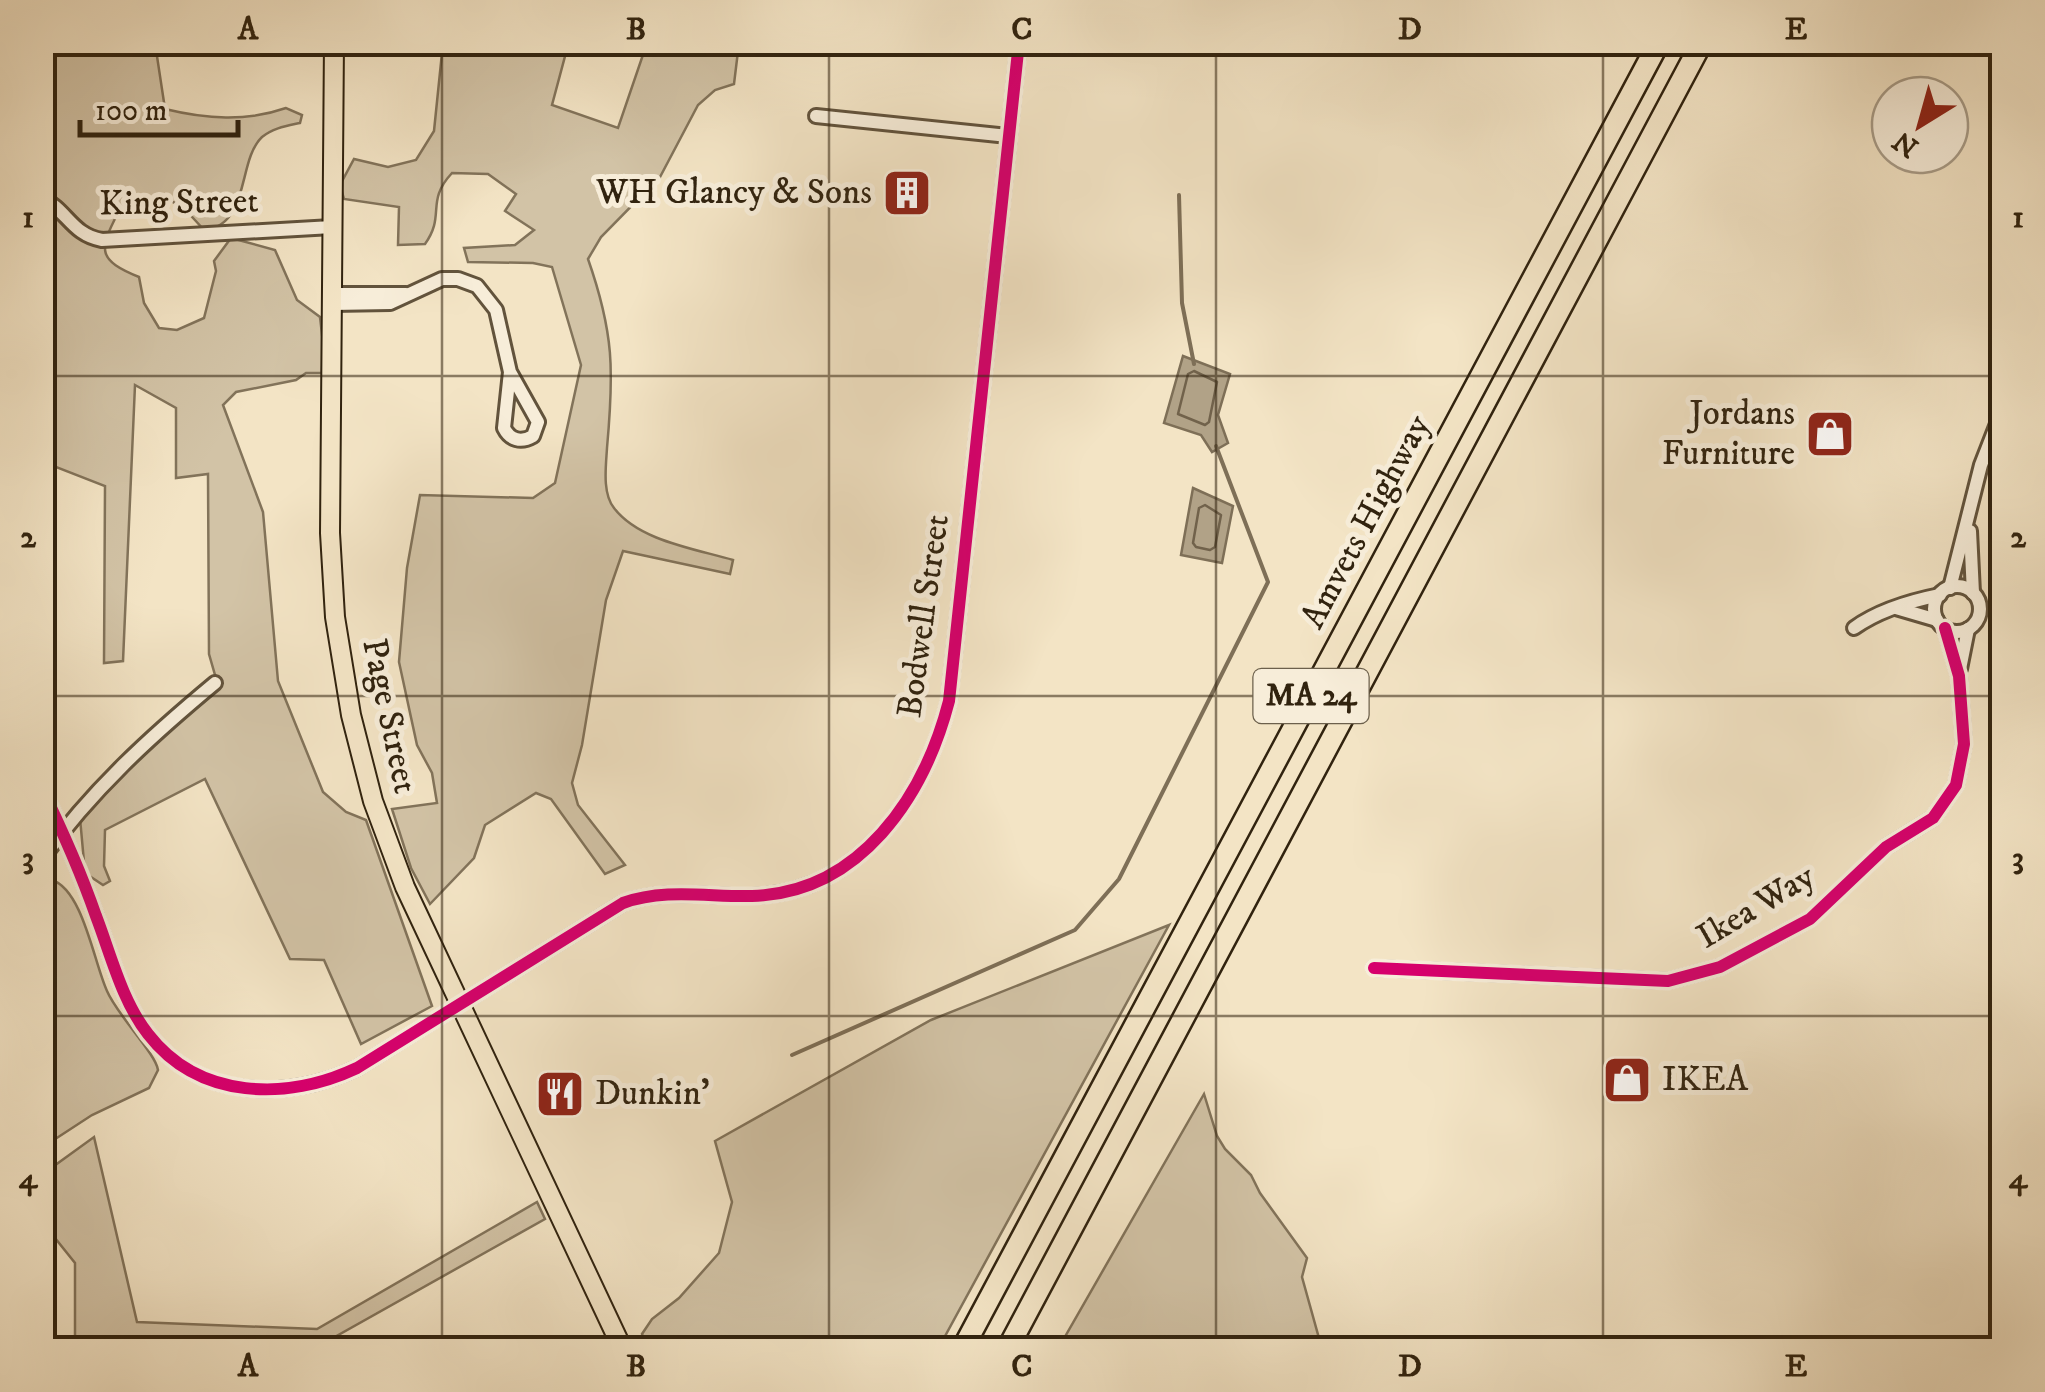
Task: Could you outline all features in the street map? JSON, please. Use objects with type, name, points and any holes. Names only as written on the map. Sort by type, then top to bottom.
[{"type":"highway","name":"Amvets Highway","points":[[962,1350],[1659,42]]},
{"type":"highway","name":"Amvets Highway","points":[[1007,1350],[1702,42]]},
{"type":"main road","name":"Page Street","points":[[334,42],[331,564],[346,689],[388,845],[623,1350]]},
{"type":"street","name":"Bodwell Street","points":[[42,789],[136,1016],[168,1056],[195,1074],[241,1089],[312,1084],[357,1068],[622,903],[660,894],[769,895],[816,884],[865,853],[897,815],[938,736],[951,689],[1018,42]]},
{"type":"street","points":[[816,116],[1008,136]]},
{"type":"street","name":"King Street","points":[[42,198],[52,203],[77,232],[102,240],[332,227]]},
{"type":"street","points":[[332,299],[386,304],[442,279],[458,279],[478,286],[496,310],[510,372],[537,417],[538,427],[532,436],[522,440],[506,432],[504,416],[510,372]]},
{"type":"street","points":[[506,406],[514,398],[529,404]]},
{"type":"street","points":[[1941,624],[1935,607],[1945,591],[1969,518],[1981,465],[2002,410]]},
{"type":"street","points":[[1896,608],[1954,631],[1968,629],[1976,622],[1980,612],[1973,592],[1969,518]]},
{"type":"street","points":[[1854,628],[1876,614],[1960,586],[1973,592]]},
{"type":"street","name":"Ikea Way","points":[[1941,624],[1958,676]]},
{"type":"street","name":"Ikea Way","points":[[1374,968],[1658,982],[1694,977],[1736,960],[1821,911],[1872,859],[1920,828],[1941,808],[1956,785],[1962,762],[1958,676],[1968,629]]},
{"type":"street","points":[[42,859],[125,760],[215,683]]},
{"type":"shaded area","points":[[42,43],[155,43],[165,109],[226,117],[286,108],[302,115],[300,123],[275,129],[262,137],[249,161],[237,204],[220,225],[205,231],[182,206],[164,198],[118,213],[105,245],[109,259],[139,277],[144,303],[159,328],[177,330],[204,318],[216,271],[214,261],[231,238],[275,250],[297,300],[320,317],[322,373],[306,373],[296,380],[236,392],[223,405],[263,512],[278,681],[323,792],[346,812],[366,820],[432,1006],[361,1044],[324,960],[290,959],[205,779],[105,830],[104,866],[110,881],[103,885],[85,873],[80,818],[215,675],[209,654],[208,474],[176,478],[176,408],[135,385],[123,661],[104,663],[105,486],[43,462]]},
{"type":"shaded area","points":[[443,43],[568,45],[552,105],[618,128],[647,43],[739,43],[734,84],[715,90],[698,105],[660,177],[601,237],[588,259],[603,309],[610,352],[606,479],[610,502],[625,519],[653,536],[733,560],[730,574],[623,551],[606,600],[572,783],[578,805],[625,865],[605,874],[551,799],[536,793],[485,825],[474,858],[430,904],[411,868],[392,809],[437,803],[432,773],[417,745],[399,662],[407,568],[420,495],[533,498],[555,483],[581,365],[552,267],[468,262],[464,248],[515,245],[534,230],[505,211],[516,194],[488,174],[452,173],[439,192],[434,225],[425,244],[398,245],[399,207],[344,199],[340,185],[354,159],[388,167],[416,160],[434,131]]},
{"type":"shaded area","points":[[52,880],[63,886],[80,912],[107,991],[158,1070],[149,1088],[92,1115],[43,1147],[42,881]]},
{"type":"shaded area","points":[[1169,925],[938,1349],[648,1349],[642,1334],[652,1319],[679,1298],[719,1253],[732,1202],[715,1141],[931,1020]]},
{"type":"shaded area","points":[[1204,1094],[1225,1149],[1251,1175],[1307,1258],[1302,1277],[1322,1349],[1058,1349]]},
{"type":"shaded area","points":[[94,1137],[137,1322],[317,1329],[537,1202],[545,1219],[324,1343],[75,1337],[75,1263],[43,1223],[43,1174]]},
{"type":"water","points":[[1183,356],[1230,374],[1218,415],[1228,443],[1212,452],[1201,435],[1164,423]]},
{"type":"water","points":[[1193,488],[1233,506],[1222,563],[1181,555]]},
{"type":"waterway","points":[[1179,195],[1182,303],[1194,364]]},
{"type":"waterway","points":[[792,1055],[1075,930],[1119,879],[1268,582],[1216,446]]},
{"type":"cycle path","points":[[42,789],[139,1021],[169,1056],[192,1072],[245,1088],[302,1086],[357,1068],[623,903],[671,894],[752,896],[790,891],[825,878],[855,858],[882,833],[904,804],[923,772],[949,701],[1019,42]]},
{"type":"cycle path","points":[[1374,968],[1668,981],[1720,967],[1810,919],[1886,847],[1933,818],[1956,785],[1964,744],[1959,676],[1945,628]]},
{"type":"place","name":"WH Glancy & Sons","points":[[907,193]]},
{"type":"place","name":"Jordans Furniture","points":[[1830,434]]},
{"type":"place","name":"IKEA","points":[[1627,1080]]},
{"type":"place","name":"Dunkin'","points":[[560,1094]]}]
